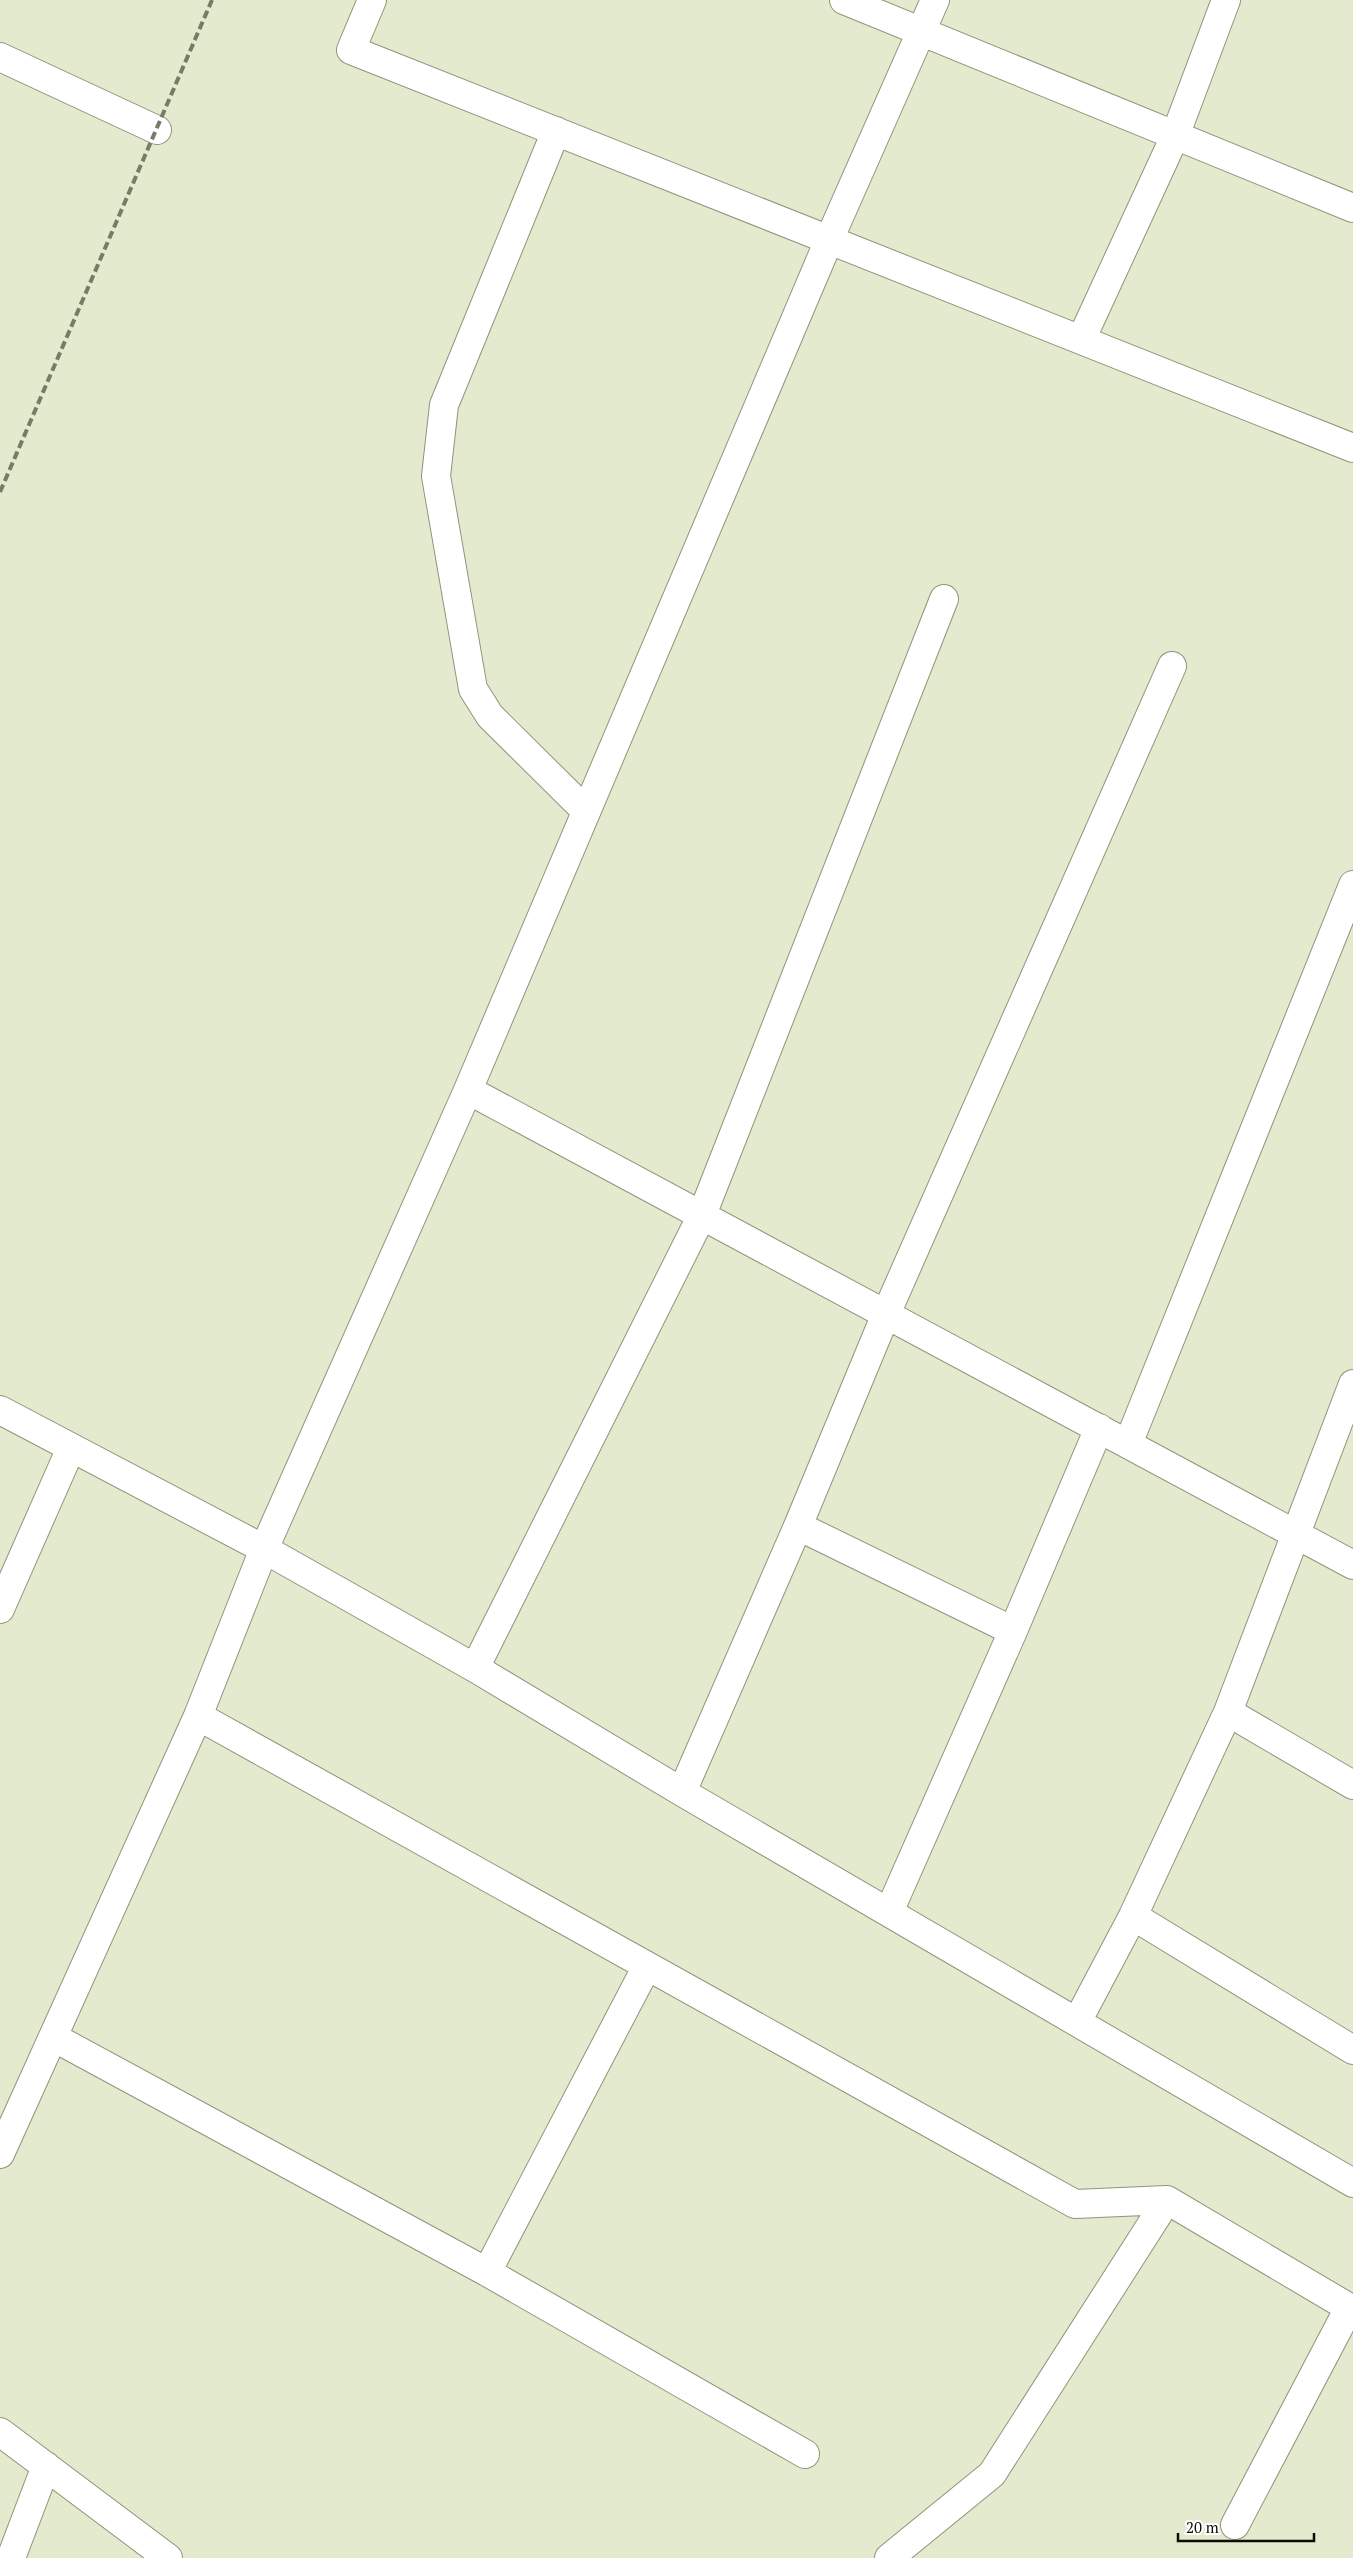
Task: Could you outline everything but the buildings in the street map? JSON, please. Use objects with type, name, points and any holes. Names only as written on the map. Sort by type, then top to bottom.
[{"type":"street","points":[[372,0],[351,50],[1353,448]]},
{"type":"street","points":[[844,0],[1353,208]]},
{"type":"street","points":[[0,2154],[198,1716],[264,1549],[468,1090],[829,240],[936,0]]},
{"type":"street","points":[[1081,340],[1175,136],[1226,0]]},
{"type":"street","points":[[0,57],[157,130]]},
{"type":"street","points":[[556,131],[444,404],[436,476],[472,689],[490,716],[586,811]]},
{"type":"street","points":[[475,1668],[702,1215],[944,599]]},
{"type":"street","points":[[682,1792],[798,1526],[886,1314],[1172,666]]},
{"type":"street","points":[[1128,1444],[1353,885]]},
{"type":"street","points":[[468,1090],[1353,1565]]},
{"type":"street","points":[[1076,2022],[1132,1916],[1228,1712],[1353,1384]]},
{"type":"street","points":[[0,1410],[264,1549],[475,1668],[682,1792],[1353,2183]]},
{"type":"street","points":[[889,1912],[1013,1631],[1099,1428]]},
{"type":"street","points":[[0,1609],[71,1448]]},
{"type":"street","points":[[798,1526],[1013,1631]]},
{"type":"street","points":[[1228,1712],[1353,1785]]},
{"type":"street","points":[[198,1716],[1074,2204],[1167,2200],[1351,2309],[1235,2524]]},
{"type":"street","points":[[1132,1916],[1353,2050]]},
{"type":"street","points":[[487,2272],[647,1966]]},
{"type":"street","points":[[53,2037],[487,2272],[805,2454]]},
{"type":"street","points":[[889,2558],[992,2474],[1167,2200]]},
{"type":"street","points":[[0,2432],[168,2558]]},
{"type":"street","points":[[11,2558],[46,2466]]},
{"type":"railway","points":[[0,492],[212,0]]}]
